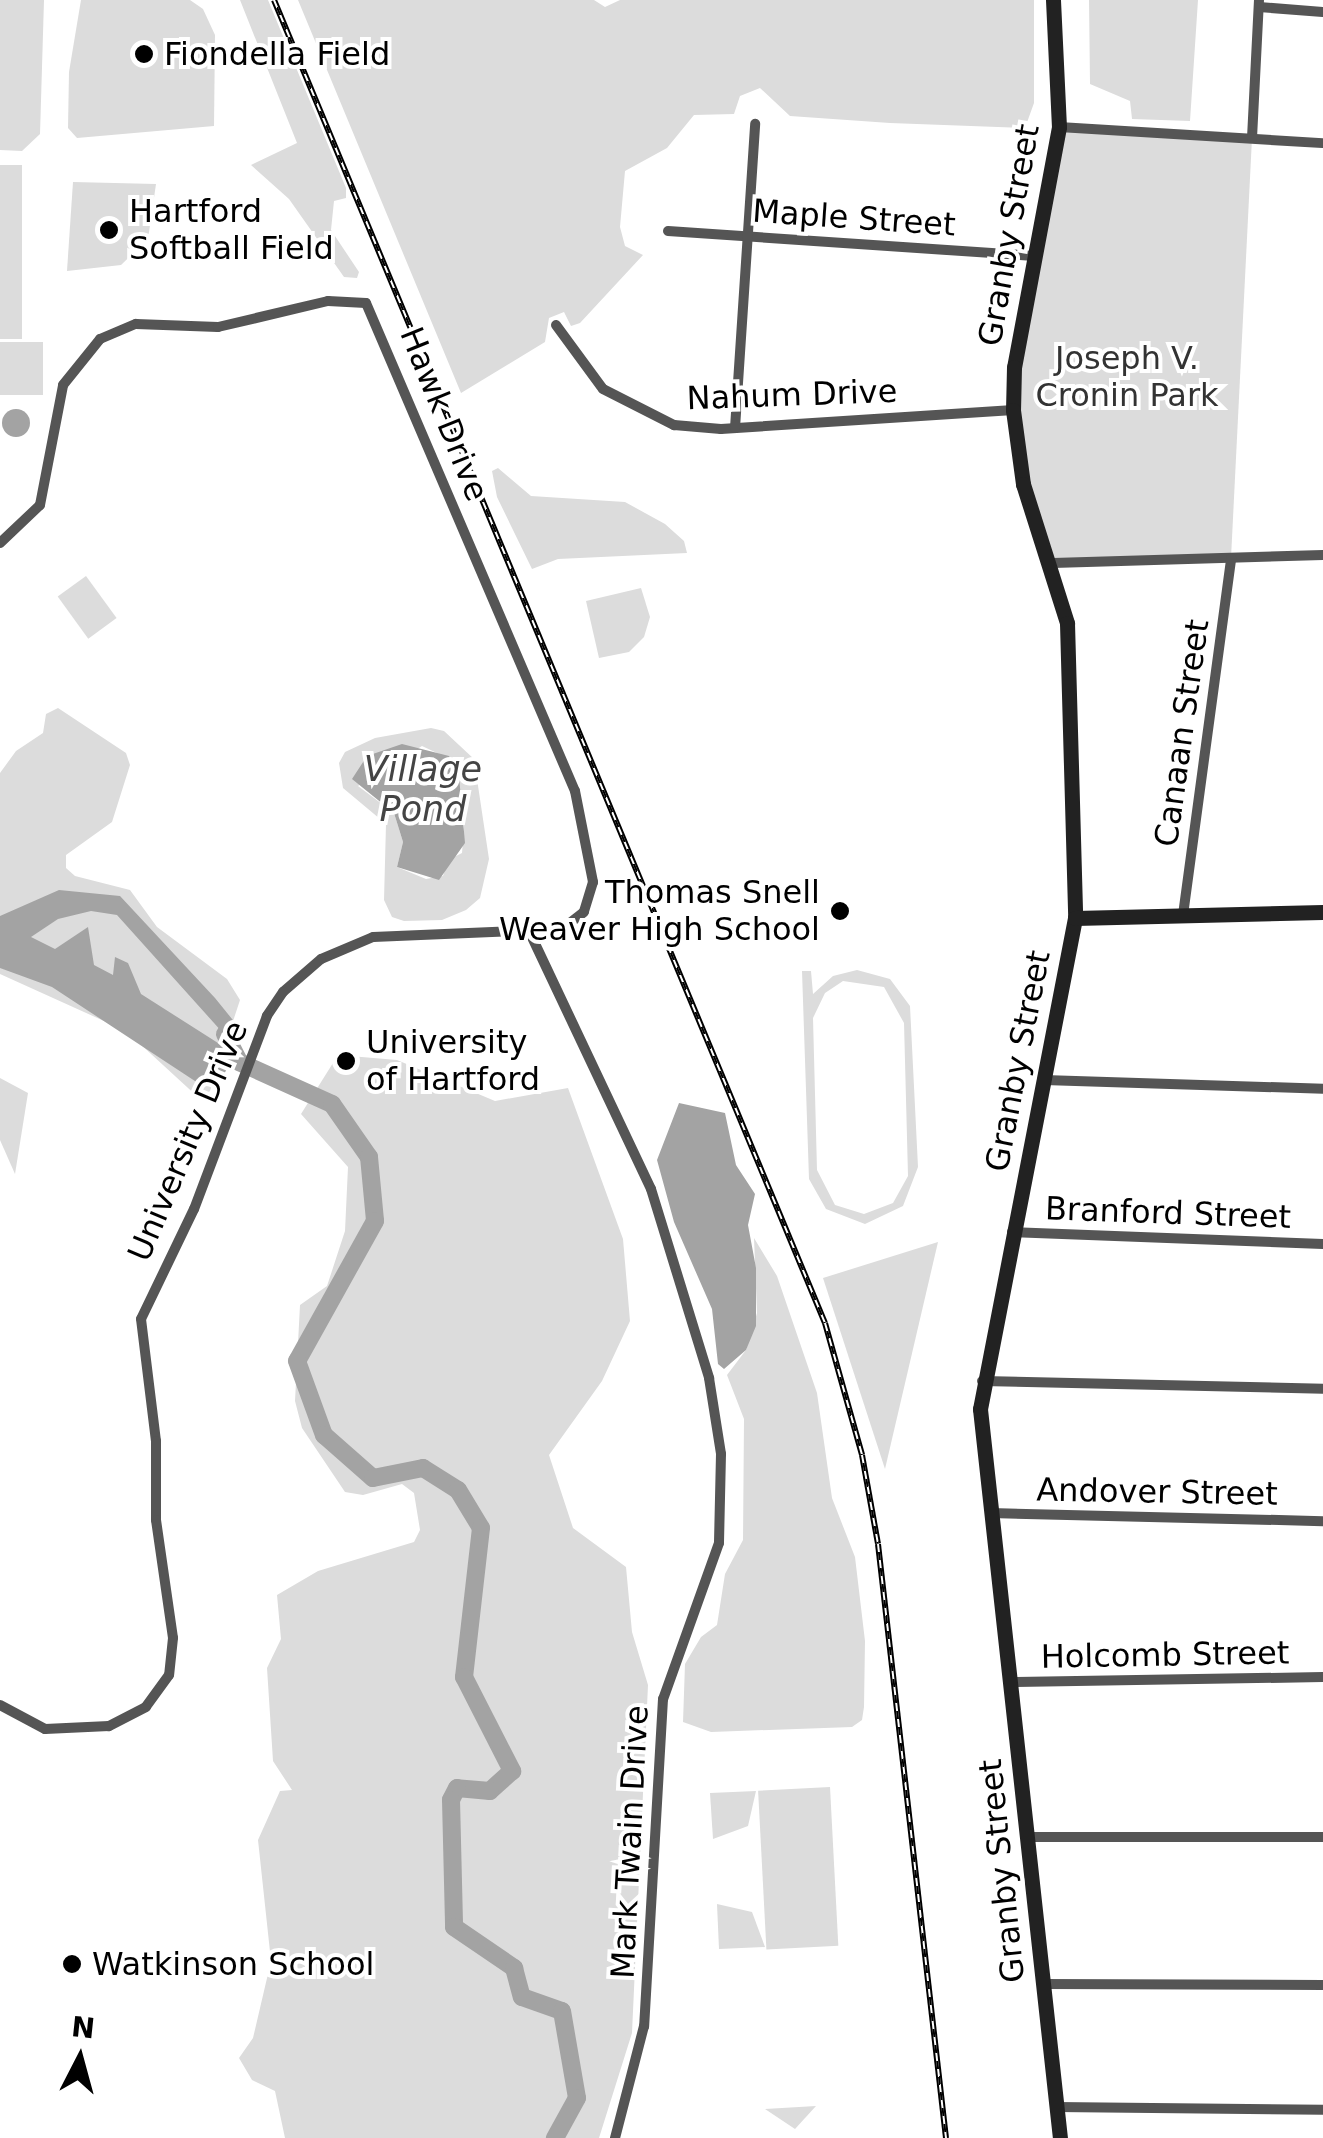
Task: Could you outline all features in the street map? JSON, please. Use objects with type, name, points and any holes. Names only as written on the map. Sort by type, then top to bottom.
[{"type":"main road","name":"Granby Street","points":[[1053,0],[1059,127],[1014,367],[1013,410],[1023,484],[1053,563],[1066,623],[1075,918],[982,1381],[990,1513],[1060,2138]]},
{"type":"main road","points":[[1075,918],[1323,912]]},
{"type":"street","points":[[1252,138],[1259,4],[1323,12]]},
{"type":"street","points":[[735,428],[755,124]]},
{"type":"street","points":[[1059,127],[1323,143]]},
{"type":"street","name":"Maple Street","points":[[668,231],[1037,256]]},
{"type":"street","name":"Hawk Drive","points":[[0,543],[40,506],[63,385],[100,339],[136,324],[218,328],[328,301],[366,304],[586,822],[593,882],[584,912],[562,929],[530,933]]},
{"type":"street","name":"Nahum Drive","points":[[556,325],[588,374],[633,410],[688,428],[1013,410]]},
{"type":"street","points":[[1053,563],[1323,555]]},
{"type":"street","name":"Canaan Street","points":[[1184,915],[1231,558]]},
{"type":"street","name":"University Drive","points":[[0,1705],[45,1729],[109,1726],[141,1711],[169,1675],[172,1628],[156,1520],[156,1441],[141,1319],[194,1210],[252,1051],[283,992],[339,949],[390,934],[530,933]]},
{"type":"street","name":"Mark Twain Drive","points":[[530,933],[651,1189],[705,1362],[719,1432],[719,1543],[662,1699],[644,2026],[616,2138]]},
{"type":"street","points":[[1044,1080],[1323,1090]]},
{"type":"street","name":"Branford Street","points":[[1012,1232],[1323,1244]]},
{"type":"street","points":[[982,1381],[1323,1389]]},
{"type":"street","name":"Andover Street","points":[[990,1513],[1323,1521]]},
{"type":"street","name":"Holcomb Street","points":[[1008,1682],[1323,1678]]},
{"type":"street","points":[[1026,1836],[1323,1837]]},
{"type":"street","points":[[1042,1984],[1323,1984]]},
{"type":"street","points":[[1056,2107],[1323,2110]]},
{"type":"green space","points":[[0,0],[44,0],[40,134],[22,151],[0,150]]},
{"type":"green space","name":"Fiondella Field","points":[[81,0],[190,0],[203,9],[215,35],[214,126],[77,138],[68,128],[69,72]]},
{"type":"green space","points":[[240,0],[268,0],[346,188],[346,198],[334,201],[331,230],[359,272],[357,278],[344,277],[289,199],[251,165],[297,143]]},
{"type":"green space","points":[[298,0],[594,0],[605,7],[620,0],[1034,0],[1034,103],[1025,128],[790,116],[760,88],[740,96],[734,114],[694,115],[667,148],[625,171],[620,227],[625,246],[643,255],[580,323],[571,326],[564,312],[549,318],[545,342],[461,393]]},
{"type":"green space","points":[[1089,0],[1198,0],[1190,121],[1132,119],[1130,101],[1090,84]]},
{"type":"green space","name":"Joseph V. Cronin Park","points":[[1059,127],[1252,138],[1231,558],[1053,563],[1043,543],[1013,410]]},
{"type":"green space","points":[[0,165],[22,165],[22,339],[0,339]]},
{"type":"green space","name":"Hartford Softball Field","points":[[73,182],[156,184],[148,239],[121,265],[67,271]]},
{"type":"green space","points":[[0,342],[43,342],[43,395],[0,395]]},
{"type":"green space","points":[[498,468],[531,496],[625,502],[665,524],[684,541],[687,553],[558,559],[532,569],[497,497],[492,471]]},
{"type":"green space","points":[[86,576],[117,618],[88,639],[58,597]]},
{"type":"green space","points":[[641,588],[650,617],[644,637],[629,652],[599,658],[586,601]]},
{"type":"green space","points":[[58,708],[126,753],[130,765],[112,822],[66,855],[66,868],[75,876],[130,890],[157,927],[227,979],[240,1000],[210,1091],[200,1099],[126,1031],[0,974],[0,773],[16,751],[43,733],[46,714]]},
{"type":"green space","points":[[431,728],[444,731],[474,759],[489,859],[480,898],[466,910],[442,920],[404,921],[392,917],[384,900],[386,824],[343,788],[339,763],[345,752],[375,738]],"holes":[[[422,746],[454,761],[465,814],[462,853],[448,860],[443,876],[426,879],[397,867],[403,842],[394,813],[358,786]]]},
{"type":"green space","points":[[857,970],[890,979],[910,1006],[918,1167],[903,1206],[865,1224],[826,1209],[809,1179],[802,971],[811,971],[813,994],[833,976]],"holes":[[[843,981],[884,987],[904,1023],[908,1176],[893,1203],[864,1214],[835,1205],[817,1170],[813,1018],[825,993]]]},
{"type":"green space","points":[[338,1055],[397,1060],[495,1101],[568,1088],[623,1239],[630,1321],[602,1381],[549,1455],[573,1528],[626,1567],[632,1632],[648,1685],[632,2033],[599,2138],[285,2138],[275,2091],[252,2080],[239,2058],[253,2038],[271,1961],[258,1840],[280,1791],[292,1790],[273,1761],[267,1668],[281,1639],[277,1595],[318,1571],[414,1542],[420,1530],[414,1493],[402,1484],[363,1495],[345,1492],[302,1428],[295,1401],[300,1305],[327,1286],[345,1231],[348,1167],[301,1114]]},
{"type":"green space","points":[[0,1078],[28,1093],[15,1174],[0,1140]]},
{"type":"green space","points":[[754,1238],[777,1276],[817,1393],[832,1498],[855,1557],[865,1641],[864,1707],[862,1720],[852,1727],[711,1732],[683,1722],[685,1664],[701,1637],[717,1625],[725,1574],[743,1540],[744,1419],[727,1375],[746,1350],[757,1313]]},
{"type":"green space","points":[[938,1242],[885,1469],[823,1278]]},
{"type":"green space","points":[[830,1787],[838,1946],[766,1950],[758,1791]]},
{"type":"green space","points":[[756,1791],[748,1826],[713,1839],[710,1793]]},
{"type":"green space","points":[[717,1904],[752,1912],[765,1947],[719,1949]]},
{"type":"green space","points":[[816,2106],[795,2129],[765,2109]]},
{"type":"water","points":[[16,409],[26,413],[30,423],[26,433],[16,437],[6,433],[2,423],[6,413]]},
{"type":"water","name":"Village Pond","points":[[402,744],[449,756],[459,776],[465,843],[439,880],[397,867],[403,842],[394,813],[352,779],[367,756]]},
{"type":"water","points":[[59,890],[120,896],[245,1035],[222,1078],[201,1085],[52,987],[0,968],[0,916]],"holes":[[[91,911],[117,915],[223,1033],[218,1043],[141,994],[128,963],[115,957],[113,975],[94,965],[88,927],[55,949],[31,937],[58,919]]]},
{"type":"water","points":[[679,1103],[725,1113],[736,1165],[755,1194],[748,1225],[756,1268],[756,1326],[746,1350],[724,1369],[718,1364],[712,1309],[674,1222],[657,1160]]},
{"type":"waterway","points":[[225,1034],[239,1062],[332,1104],[369,1157],[375,1221],[297,1361],[324,1435],[373,1478],[423,1468],[458,1490],[481,1528],[464,1677],[512,1771],[490,1791],[457,1788],[451,1800],[454,1927],[514,1968],[522,1997],[562,2011],[577,2098],[555,2138]]},
{"type":"railway","points":[[274,0],[825,1323],[862,1455],[878,1544],[946,2138]]},
{"type":"place","name":"Fiondella Field","points":[[144,54]]},
{"type":"place","name":"Hartford Softball Field","points":[[109,230]]},
{"type":"place","name":"Thomas Snell Weaver High School","points":[[840,911]]},
{"type":"place","name":"University of Hartford","points":[[346,1061]]},
{"type":"place","name":"Watkinson School","points":[[72,1964]]}]
